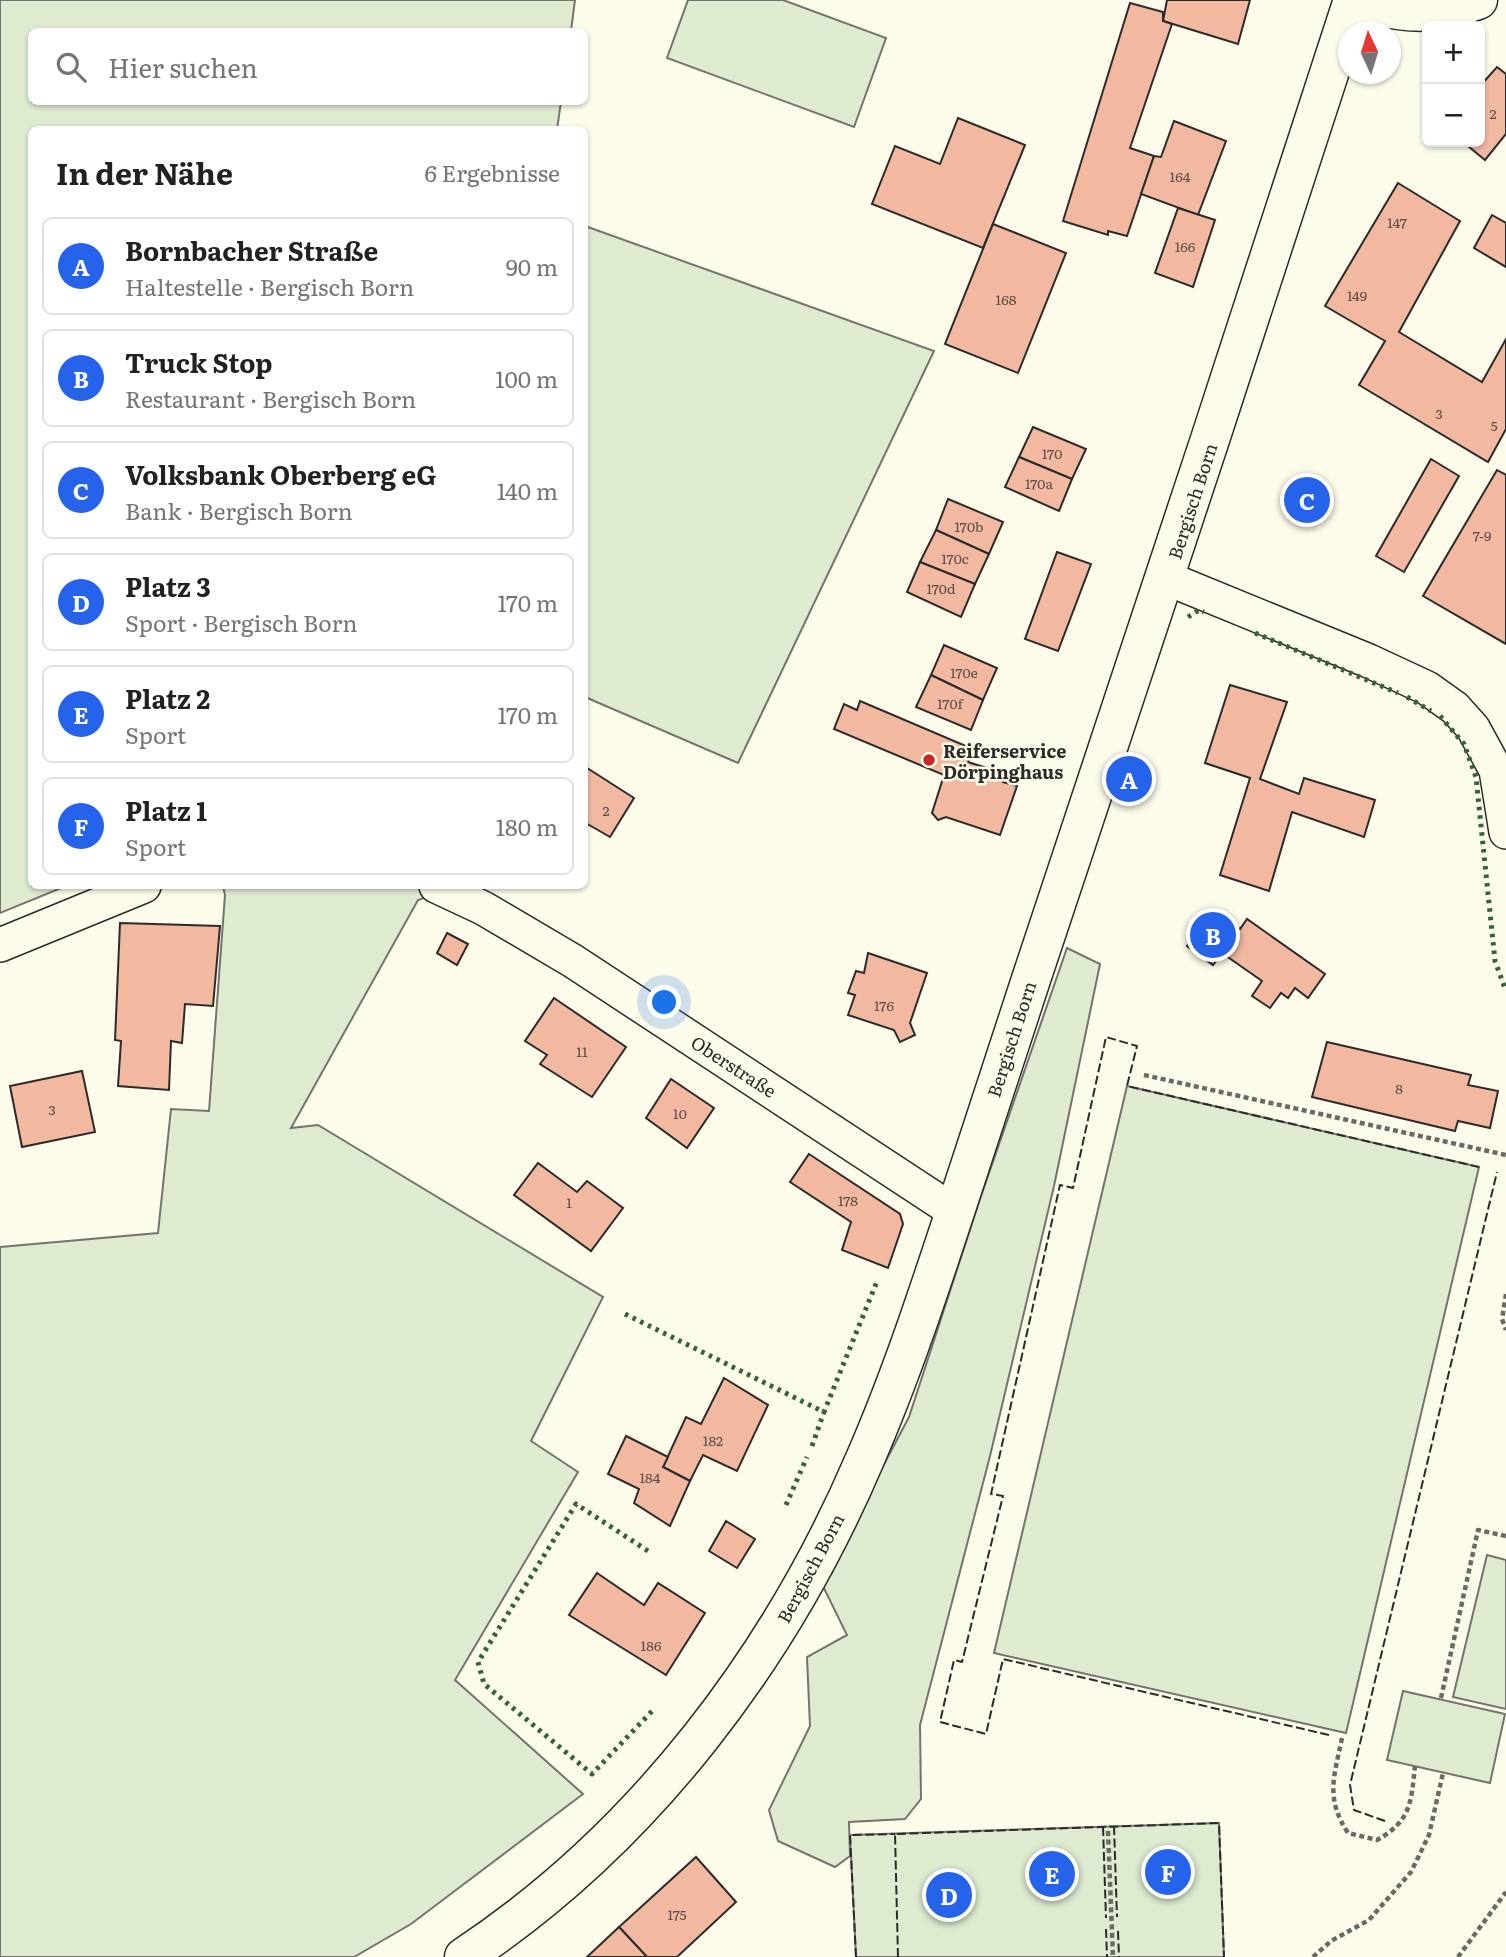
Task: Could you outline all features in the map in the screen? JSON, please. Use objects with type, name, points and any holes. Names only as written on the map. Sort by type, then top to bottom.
[{"type":"main road","points":[[1354,0],[1395,12],[1427,13],[1478,0]]},
{"type":"main road","name":"Bergisch Born","points":[[464,1957],[567,1876],[650,1797],[687,1754],[755,1665],[808,1577],[866,1459],[905,1357],[955,1212],[1166,578],[1354,0]]},
{"type":"street","points":[[1166,578],[1369,661],[1427,688],[1455,708],[1473,728],[1496,770],[1506,832]]},
{"type":"street","points":[[0,945],[137,889]]},
{"type":"street","name":"Oberstraße","points":[[442,889],[483,908],[573,961],[955,1212]]},
{"type":"path","points":[[1144,1075],[1506,1156]]},
{"type":"path","points":[[1506,1294],[1502,1319],[1506,1330]]},
{"type":"path","points":[[1441,1698],[1478,1530],[1506,1536]]},
{"type":"path","points":[[1342,1738],[1331,1796],[1337,1816],[1348,1833],[1377,1840],[1399,1828],[1411,1797],[1415,1766]]},
{"type":"path","points":[[1313,1957],[1331,1941],[1369,1920],[1412,1872],[1429,1835],[1443,1773]]},
{"type":"path","points":[[1108,1831],[1113,1957]]},
{"type":"path","points":[[1458,1957],[1506,1892]]},
{"type":"green space","points":[[0,0],[575,0],[571,28],[28,28],[28,105],[561,105],[557,126],[28,126],[28,889],[59,889],[0,913]]},
{"type":"green space","points":[[688,0],[783,0],[886,38],[854,127],[667,58]]},
{"type":"green space","points":[[588,227],[934,351],[738,763],[588,698]]},
{"type":"green space","points":[[224,889],[450,889],[418,900],[291,1128],[318,1125],[603,1297],[531,1441],[578,1472],[455,1680],[583,1794],[411,1924],[354,1957],[0,1957],[0,1247],[158,1233],[171,1109],[209,1111]]},
{"type":"green space","points":[[1067,948],[1100,964],[1054,1186],[990,1456],[920,1725],[921,1799],[905,1819],[849,1822],[850,1856],[835,1867],[778,1841],[769,1810],[810,1726],[807,1657],[847,1635],[816,1572],[872,1487],[909,1417],[979,1202]]},
{"type":"green space","points":[[1127,1086],[1479,1167],[1346,1733],[994,1653]]},
{"type":"green space","points":[[1487,1555],[1506,1560],[1506,1709],[1453,1697]]},
{"type":"green space","points":[[1403,1691],[1505,1714],[1490,1783],[1387,1760]]},
{"type":"green space","points":[[1219,1823],[1224,1957],[856,1957],[850,1835]]},
{"type":"building","points":[[1167,0],[1250,0],[1238,44],[1163,21]]},
{"type":"building","points":[[1130,3],[1163,12],[1163,21],[1172,24],[1130,148],[1154,156],[1127,236],[1108,231],[1108,235],[1063,221]]},
{"type":"building","points":[[1497,67],[1506,74],[1506,134],[1485,160],[1469,147],[1485,147],[1485,80]]},
{"type":"building","points":[[958,118],[1025,145],[983,248],[872,204],[895,146],[940,164]]},
{"type":"building","points":[[1174,121],[1226,141],[1198,215],[1141,194],[1154,156],[1161,157]]},
{"type":"building","points":[[1398,183],[1460,221],[1399,332],[1482,382],[1506,339],[1506,429],[1488,462],[1359,385],[1385,341],[1325,306]]},
{"type":"building","points":[[1178,208],[1215,220],[1193,287],[1155,273]]},
{"type":"building","points":[[1492,215],[1506,223],[1506,267],[1474,248]]},
{"type":"building","points":[[993,224],[1066,253],[1018,373],[945,344]]},
{"type":"building","points":[[1033,427],[1086,449],[1072,479],[1019,457]]},
{"type":"building","points":[[1019,457],[1072,479],[1059,511],[1005,487]]},
{"type":"building","points":[[1431,459],[1459,476],[1404,572],[1376,556]]},
{"type":"building","points":[[1497,470],[1506,475],[1506,644],[1423,596]]},
{"type":"building","points":[[948,499],[1003,522],[989,554],[936,530]]},
{"type":"building","points":[[936,530],[989,554],[975,584],[920,562]]},
{"type":"building","points":[[1057,552],[1091,564],[1058,651],[1025,639]]},
{"type":"building","points":[[920,562],[975,584],[961,617],[907,592]]},
{"type":"building","points":[[944,645],[997,668],[983,700],[931,675]]},
{"type":"building","points":[[931,675],[983,700],[971,730],[916,707]]},
{"type":"building","points":[[1230,685],[1287,702],[1260,779],[1299,794],[1304,778],[1375,800],[1364,837],[1292,812],[1269,891],[1220,875],[1250,778],[1205,763]]},
{"type":"building","points":[[860,701],[973,749],[968,762],[1006,774],[1003,782],[1017,786],[1000,835],[946,817],[938,820],[932,813],[944,775],[834,729],[844,704],[857,710]]},
{"type":"building","points":[[588,769],[634,798],[610,837],[588,824]]},
{"type":"building","points":[[1212,910],[1240,929],[1247,919],[1325,974],[1308,998],[1295,988],[1288,998],[1281,993],[1270,1008],[1252,996],[1262,981],[1222,953],[1213,965],[1187,946]]},
{"type":"building","points":[[120,923],[220,926],[213,1006],[185,1004],[182,1043],[171,1041],[169,1090],[118,1086],[121,1041],[115,1040]]},
{"type":"building","points":[[447,933],[468,944],[457,965],[437,953]]},
{"type":"building","points":[[868,953],[927,973],[910,1023],[915,1035],[900,1042],[894,1030],[848,1015],[855,995],[848,993],[856,971],[864,973]]},
{"type":"building","points":[[554,998],[626,1047],[592,1097],[540,1064],[547,1055],[525,1041]]},
{"type":"building","points":[[1327,1042],[1471,1075],[1468,1085],[1498,1091],[1490,1128],[1458,1121],[1455,1131],[1312,1097]]},
{"type":"building","points":[[82,1071],[95,1132],[22,1147],[10,1086]]},
{"type":"building","points":[[671,1079],[714,1108],[687,1148],[646,1118]]},
{"type":"building","points":[[809,1154],[900,1214],[903,1224],[888,1268],[842,1250],[851,1222],[790,1182]]},
{"type":"building","points":[[538,1163],[577,1192],[587,1181],[623,1208],[591,1251],[514,1195]]},
{"type":"building","points":[[724,1378],[768,1405],[737,1471],[703,1455],[690,1481],[663,1467],[686,1417],[701,1424]]},
{"type":"building","points":[[626,1436],[668,1457],[663,1467],[690,1481],[670,1526],[634,1503],[639,1489],[608,1474]]},
{"type":"building","points":[[726,1521],[755,1539],[737,1568],[709,1551]]},
{"type":"building","points":[[597,1573],[644,1605],[658,1583],[705,1613],[666,1675],[569,1615]]},
{"type":"building","points":[[696,1857],[736,1902],[677,1957],[647,1957],[619,1927]]},
{"type":"building","points":[[619,1927],[647,1957],[587,1957]]},
{"type":"hedge","points":[[1188,617],[1199,610],[1204,612]]},
{"type":"hedge","points":[[1255,633],[1398,693]]},
{"type":"hedge","points":[[1407,697],[1431,711]]},
{"type":"hedge","points":[[1440,716],[1464,744],[1476,777],[1495,961],[1506,991]]},
{"type":"hedge","points":[[625,1314],[824,1412],[878,1279]]},
{"type":"hedge","points":[[812,1446],[824,1412]]},
{"type":"hedge","points":[[786,1505],[807,1457]]},
{"type":"hedge","points":[[648,1551],[576,1504],[478,1662],[484,1684],[592,1774],[654,1709]]},
{"type":"fence","points":[[1329,1735],[1003,1659],[986,1734],[940,1722],[954,1660],[962,1662],[1003,1496],[991,1494],[1060,1185],[1073,1188],[1106,1037],[1137,1046],[1127,1086],[1479,1167]]},
{"type":"fence","points":[[1385,1821],[1354,1810],[1350,1785],[1497,1172]]},
{"type":"fence","points":[[898,1957],[895,1834],[1219,1823],[1224,1957]]},
{"type":"fence","points":[[1114,1826],[1117,1917]]},
{"type":"fence","points":[[1103,1827],[1106,1918]]},
{"type":"fence","points":[[856,1957],[850,1835],[895,1834]]},
{"type":"fence","points":[[1106,1929],[1107,1957]]},
{"type":"fence","points":[[1118,1931],[1119,1957]]},
{"type":"place","name":"Volksbank Oberberg eG","points":[[1307,500]]},
{"type":"place","name":"Reiferservice Dörpinghaus","points":[[929,760]]},
{"type":"place","name":"Bornbacher Straße","points":[[1129,779]]},
{"type":"place","name":"Truck Stop","points":[[1213,935]]},
{"type":"place","name":"Platz 1","points":[[1168,1872]]},
{"type":"place","name":"Platz 2","points":[[1052,1874]]},
{"type":"place","name":"Platz 3","points":[[949,1895]]}]
